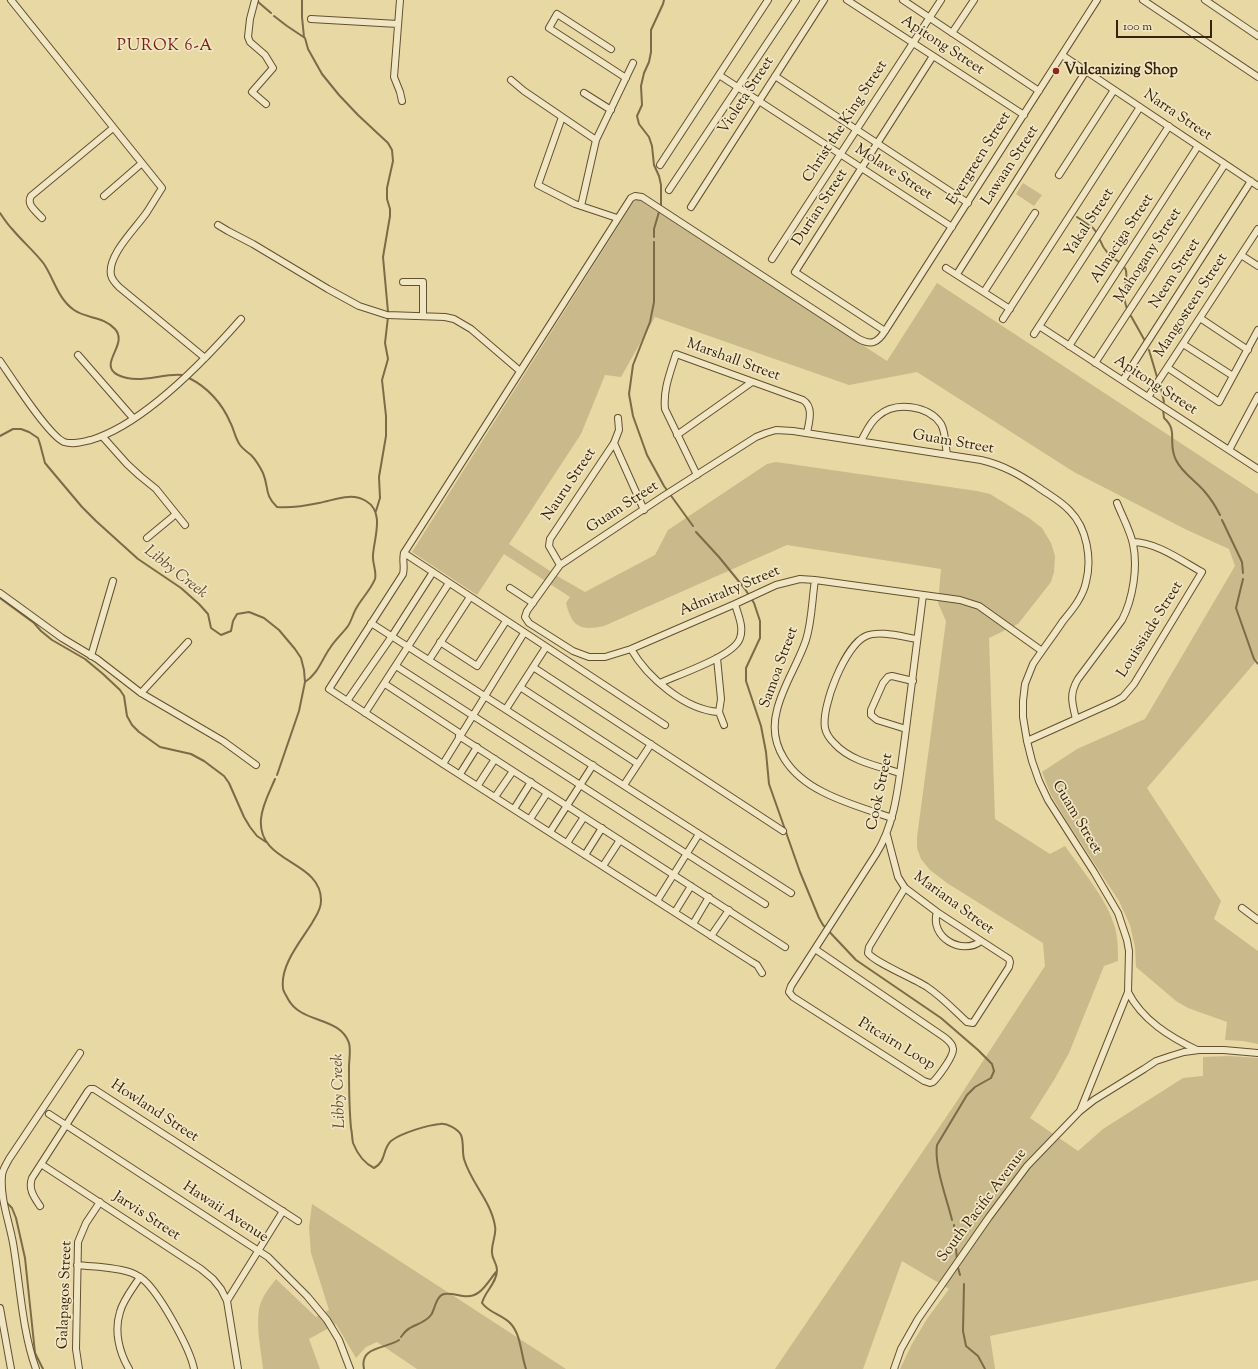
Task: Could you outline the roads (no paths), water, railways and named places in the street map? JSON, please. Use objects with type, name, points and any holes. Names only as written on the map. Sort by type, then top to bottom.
[{"type":"street","points":[[11,0],[162,188],[146,213],[120,246],[114,260],[111,274],[113,280],[205,358]]},
{"type":"street","points":[[254,0],[248,37],[250,42],[265,55],[273,68],[252,92],[266,104]]},
{"type":"street","points":[[400,0],[394,77],[402,101]]},
{"type":"street","points":[[660,165],[768,0]]},
{"type":"street","points":[[669,190],[796,0]]},
{"type":"street","name":"Violeta Street","points":[[691,207],[824,0]]},
{"type":"street","name":"Apitong Street","points":[[847,0],[1024,115]]},
{"type":"street","points":[[903,0],[1039,91]]},
{"type":"street","name":"Christ the King Street","points":[[772,259],[941,0]]},
{"type":"street","points":[[952,33],[974,0]]},
{"type":"street","name":"Evergreen Street","points":[[404,553],[631,198],[638,196],[859,339],[864,342],[873,343],[879,340],[885,331],[1097,0]]},
{"type":"street","points":[[1143,0],[1258,77]]},
{"type":"street","points":[[1205,0],[1258,36]]},
{"type":"street","points":[[611,49],[557,14],[549,28],[626,78]]},
{"type":"street","points":[[311,19],[398,24]]},
{"type":"street","name":"Narra Street","points":[[1062,55],[1258,186]]},
{"type":"street","name":"Durian Street","points":[[885,331],[795,272],[933,56]]},
{"type":"street","points":[[581,206],[596,140],[633,63]]},
{"type":"street","name":"Lawaan Street","points":[[957,274],[1086,71]]},
{"type":"street","name":"Molave Street","points":[[719,75],[952,227]]},
{"type":"street","name":"Lawaan Street","points":[[775,76],[968,203]]},
{"type":"street","points":[[511,80],[524,91],[596,140]]},
{"type":"street","points":[[1059,175],[1114,90]]},
{"type":"street","points":[[584,93],[611,110]]},
{"type":"street","points":[[1003,319],[1140,107]]},
{"type":"street","points":[[562,117],[538,185],[581,206],[617,218]]},
{"type":"street","name":"Yakal Street","points":[[1034,334],[1169,126]]},
{"type":"street","points":[[42,218],[29,203],[31,196],[113,128]]},
{"type":"street","name":"Almaciga Street","points":[[1069,346],[1198,146]]},
{"type":"street","points":[[104,196],[142,163]]},
{"type":"street","name":"Mahogany Street","points":[[1095,363],[1225,164]]},
{"type":"street","name":"Neem Street","points":[[1123,380],[1251,181]]},
{"type":"street","points":[[984,292],[1035,213]]},
{"type":"street","points":[[218,225],[328,289],[370,311],[387,315],[445,316],[454,319],[463,324],[520,371]]},
{"type":"street","name":"Mangosteen Street","points":[[1148,397],[1258,229]]},
{"type":"street","points":[[1241,255],[1258,266]]},
{"type":"street","points":[[946,268],[1010,309]]},
{"type":"street","points":[[403,282],[423,282],[423,316]]},
{"type":"street","points":[[1200,318],[1248,350]]},
{"type":"street","points":[[0,361],[39,416],[56,436],[62,441],[74,443],[102,436],[122,426],[166,394],[205,358],[241,319]]},
{"type":"street","name":"Apitong Street","points":[[1039,326],[1257,467]]},
{"type":"street","points":[[1168,368],[1218,402],[1258,330]]},
{"type":"street","points":[[1183,344],[1233,376]]},
{"type":"street","name":"Marshall Street","points":[[697,475],[665,410],[664,400],[668,378],[676,354],[803,400],[807,403],[810,411],[807,433]]},
{"type":"street","points":[[78,356],[133,418]]},
{"type":"street","points":[[677,435],[752,382]]},
{"type":"street","points":[[1229,450],[1258,396]]},
{"type":"street","points":[[861,441],[871,423],[878,416],[891,409],[912,407],[930,414],[941,425],[944,431],[947,454]]},
{"type":"street","name":"Nauru Street","points":[[560,565],[549,546],[550,540],[614,443],[619,430],[618,418]]},
{"type":"street","name":"Guam Street","points":[[525,617],[527,611],[560,565],[756,437],[776,430],[861,441],[995,463],[1022,476],[1063,504],[1071,512],[1083,533],[1087,547],[1088,563],[1086,582],[1081,595],[1073,608],[1033,664],[1025,684],[1023,718],[1027,741],[1039,782],[1048,800],[1118,913],[1127,940],[1129,952],[1128,992],[1080,1111]]},
{"type":"street","points":[[102,436],[127,464],[156,489],[185,525]]},
{"type":"street","points":[[614,443],[644,510]]},
{"type":"street","points":[[1076,719],[1072,694],[1074,686],[1122,620],[1128,610],[1131,598],[1135,554],[1133,542],[1117,503]]},
{"type":"street","points":[[146,538],[176,514]]},
{"type":"street","name":"Louissiade Street","points":[[1027,741],[1123,697],[1134,684],[1202,572],[1154,546],[1140,542],[1133,542]]},
{"type":"street","points":[[665,725],[404,553],[403,574],[329,689],[752,962],[762,973]]},
{"type":"street","points":[[348,701],[433,572]]},
{"type":"street","name":"Admiralty Street","points":[[525,617],[529,623],[568,648],[589,657],[606,657],[631,649],[776,585],[800,579],[960,600],[974,604],[1042,651]]},
{"type":"street","name":"Samoa Street","points":[[815,580],[806,640],[786,684],[777,709],[775,719],[776,740],[785,762],[811,785],[834,797],[892,818]]},
{"type":"street","points":[[91,656],[113,581]]},
{"type":"street","points":[[365,713],[449,583]]},
{"type":"street","points":[[510,588],[533,603]]},
{"type":"street","points":[[0,593],[62,638],[97,659],[141,693],[223,741],[256,765]]},
{"type":"street","name":"Cook Street","points":[[789,992],[791,986],[880,848],[887,834],[892,818],[900,773],[923,595]]},
{"type":"street","points":[[429,660],[470,597]]},
{"type":"street","points":[[660,683],[717,658],[736,646],[740,638],[741,628],[735,604]]},
{"type":"street","points":[[440,642],[477,666],[506,621]]},
{"type":"street","points":[[371,623],[791,893]]},
{"type":"street","points":[[443,764],[524,633]]},
{"type":"street","points":[[900,773],[864,762],[841,750],[833,743],[825,728],[826,708],[841,667],[858,640],[872,634],[917,640]]},
{"type":"street","points":[[141,693],[188,642]]},
{"type":"street","points":[[506,709],[546,647]]},
{"type":"street","points":[[631,649],[644,669],[682,700],[694,707],[707,711],[719,712]]},
{"type":"street","points":[[717,658],[721,699],[719,712],[724,725]]},
{"type":"street","points":[[396,666],[765,904]]},
{"type":"street","points":[[533,667],[783,831]]},
{"type":"street","points":[[906,729],[874,718],[871,715],[871,710],[883,683],[888,677],[892,676],[913,681]]},
{"type":"street","points":[[385,684],[495,759],[785,946]]},
{"type":"street","points":[[520,687],[638,764]]},
{"type":"street","points":[[624,785],[651,744]]},
{"type":"street","points":[[460,774],[477,747]]},
{"type":"street","points":[[478,785],[495,759]]},
{"type":"street","points":[[550,832],[593,765]]},
{"type":"street","points":[[495,797],[512,770]]},
{"type":"street","points":[[514,809],[531,782]]},
{"type":"street","points":[[530,819],[547,793]]},
{"type":"street","points":[[567,843],[584,817]]},
{"type":"street","points":[[585,855],[602,828]]},
{"type":"street","points":[[657,901],[700,834]]},
{"type":"street","name":"Mariana Street","points":[[887,834],[898,877],[905,888],[937,912],[1006,956],[1010,962],[1009,967],[975,1021],[970,1024],[929,989],[868,953],[869,947],[905,888]]},
{"type":"street","points":[[603,866],[620,840]]},
{"type":"street","points":[[675,912],[691,886]]},
{"type":"street","points":[[693,924],[709,897]]},
{"type":"street","points":[[1242,908],[1258,920]]},
{"type":"street","points":[[711,936],[729,910]]},
{"type":"street","points":[[937,912],[935,921],[936,926],[938,931],[948,940],[955,944],[968,947],[981,941]]},
{"type":"street","name":"Pitcairn Loop","points":[[789,992],[793,997],[927,1083],[935,1080],[952,1056],[953,1047],[944,1036],[815,949]]},
{"type":"street","points":[[1128,992],[1137,1007],[1153,1023],[1184,1044],[1199,1050]]},
{"type":"street","name":"South Pacific Avenue","points":[[894,1369],[901,1349],[918,1319],[988,1217],[1023,1170],[1080,1111],[1156,1061],[1184,1052],[1199,1050],[1224,1050],[1258,1053]]},
{"type":"street","points":[[36,1369],[32,1360],[27,1333],[13,1242],[4,1202],[2,1176],[9,1159],[80,1053]]},
{"type":"street","name":"Howland Street","points":[[40,1206],[30,1187],[32,1178],[88,1091],[94,1088],[298,1221]]},
{"type":"street","name":"Hawaii Avenue","points":[[49,1114],[258,1250],[277,1265],[307,1296],[327,1320],[339,1340],[350,1369]]},
{"type":"street","name":"Jarvis Street","points":[[41,1164],[201,1268],[213,1279],[221,1289],[226,1301],[238,1369]]},
{"type":"street","name":"Galapagos Street","points":[[79,1369],[76,1349],[78,1242],[82,1232],[100,1202]]},
{"type":"street","points":[[226,1301],[283,1211]]},
{"type":"street","points":[[77,1265],[125,1271],[140,1277],[146,1282],[168,1313],[179,1333],[194,1369]]},
{"type":"street","points":[[129,1369],[121,1352],[118,1339],[118,1325],[120,1312],[123,1305],[140,1277]]},
{"type":"street","points":[[0,1308],[2,1328],[11,1369]]},
{"type":"waterway","points":[[302,0],[304,37]]},
{"type":"waterway","points":[[661,206],[661,185],[654,165],[652,146],[649,137],[639,124],[637,116],[642,105],[641,86],[651,52],[651,30],[664,0]]},
{"type":"waterway","points":[[257,1],[271,13]]},
{"type":"waterway","points":[[274,16],[305,38],[308,49],[322,74],[358,115],[388,143],[392,150],[393,161],[387,188],[390,216],[383,257],[388,312]]},
{"type":"waterway","points":[[654,237],[654,229],[659,212]]},
{"type":"waterway","points":[[0,213],[9,226],[44,264],[64,300],[79,313],[105,322],[115,329],[118,335],[118,341],[112,360],[112,371],[126,378],[134,379],[182,375]]},
{"type":"waterway","points":[[1077,217],[1093,228],[1097,233]]},
{"type":"waterway","points":[[1100,240],[1108,253],[1119,262]]},
{"type":"waterway","points":[[654,242],[654,302],[650,322],[633,365],[629,394],[633,416],[647,455],[664,486],[693,526]]},
{"type":"waterway","points":[[1125,268],[1126,277],[1124,295],[1127,309]]},
{"type":"waterway","points":[[1131,316],[1145,341]]},
{"type":"waterway","points":[[376,511],[380,498],[379,477],[386,436],[386,416],[382,380],[388,359],[385,343],[388,317]]},
{"type":"waterway","points":[[1149,350],[1157,377]]},
{"type":"waterway","points":[[189,378],[208,391],[223,408],[240,445],[253,457],[261,468],[265,478],[268,495],[277,507],[303,506],[355,497],[366,501],[372,506],[375,512],[377,518],[373,558],[375,579],[356,609],[348,626],[332,645],[313,675],[305,682]]},
{"type":"waterway","points":[[1160,384],[1164,402]]},
{"type":"waterway","points":[[1163,409],[1164,418],[1171,428],[1172,448],[1176,460],[1185,473],[1207,495],[1220,515]]},
{"type":"waterway","name":"Libby Creek","points":[[0,436],[13,429],[21,429],[38,438],[45,463],[82,507],[138,559],[181,588],[199,604],[208,614],[211,628],[221,635],[231,631],[233,621],[237,614],[249,612],[264,618],[279,630],[295,649],[301,658],[305,682],[299,711],[277,775]]},
{"type":"waterway","points":[[1222,520],[1242,562],[1243,573]]},
{"type":"waterway","points":[[696,532],[745,589],[754,603],[760,621],[760,638],[746,668],[746,681],[761,726],[766,752],[769,784],[800,872],[819,918],[823,925],[856,960],[941,1018],[992,1064],[994,1071],[991,1078],[975,1087],[967,1095],[937,1145],[937,1163],[952,1220]]},
{"type":"waterway","points":[[1243,579],[1236,608],[1254,659],[1258,664]]},
{"type":"waterway","points":[[0,598],[34,623],[52,640],[85,659],[120,690],[124,696],[127,716],[132,725],[139,732],[160,747],[191,754],[204,761],[224,776],[229,783],[250,827],[257,836],[266,842]]},
{"type":"waterway","name":"Libby Creek","points":[[275,779],[266,798],[263,809],[261,819],[262,834],[269,845],[278,854],[311,877],[319,888],[321,901],[317,915],[297,945],[288,962],[283,979],[284,992],[294,1007],[302,1013],[338,1028],[344,1034],[349,1043],[349,1105],[351,1128],[353,1143],[364,1161],[374,1168],[381,1162],[388,1144],[395,1138],[408,1132],[435,1125],[446,1124],[460,1133],[463,1156],[467,1168],[489,1208],[495,1226],[492,1253],[497,1270],[495,1279],[482,1303],[488,1309],[504,1318],[511,1324],[519,1339],[526,1369]]},
{"type":"waterway","points":[[7,1203],[12,1208],[16,1218],[25,1258],[35,1353],[43,1369]]},
{"type":"waterway","points":[[954,1225],[957,1260]]},
{"type":"waterway","points":[[957,1264],[960,1275]]},
{"type":"waterway","points":[[401,1337],[409,1329],[424,1321],[431,1315],[437,1300],[441,1295],[454,1294],[469,1296],[479,1293],[496,1272]]},
{"type":"waterway","points":[[964,1284],[963,1331],[966,1346],[978,1356],[985,1369]]},
{"type":"waterway","points":[[364,1369],[364,1362],[369,1352],[399,1340]]},
{"type":"place","name":"Vulcanizing Shop","points":[[1056,71]]},
{"type":"district","name":"PUROK 6-A","points":[[165,47]]}]
